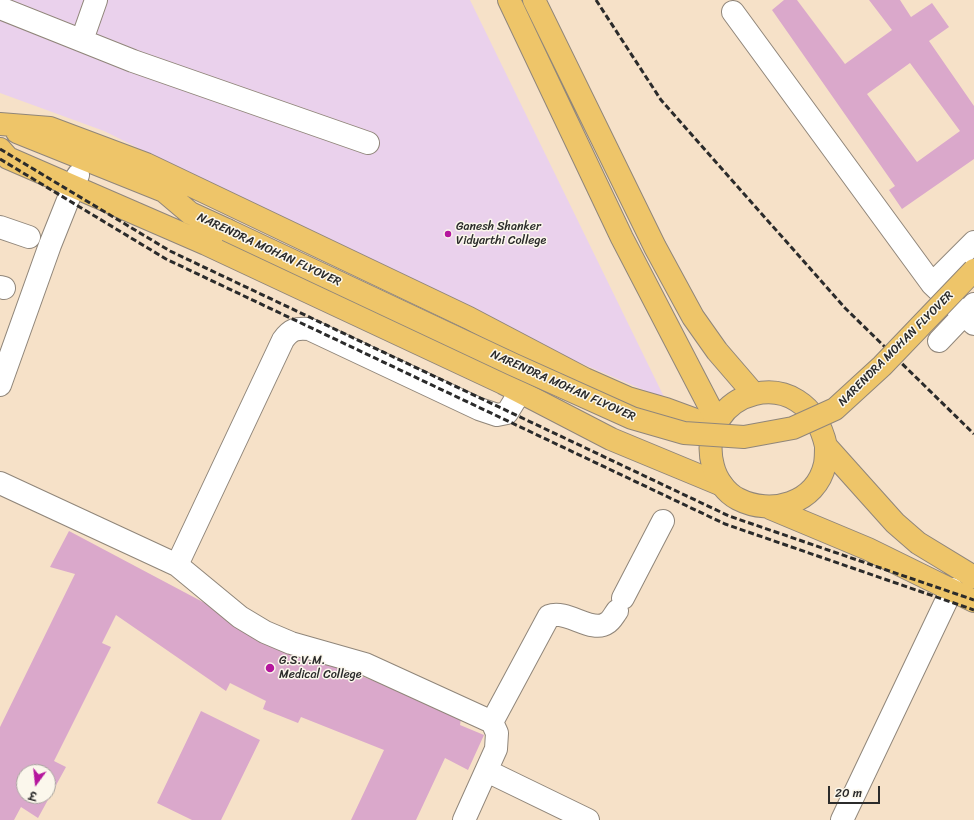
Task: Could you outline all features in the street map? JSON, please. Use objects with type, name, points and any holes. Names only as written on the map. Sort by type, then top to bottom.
[{"type":"main road","points":[[509,0],[622,238],[716,424]]},
{"type":"main road","points":[[534,0],[655,247],[693,317],[717,351],[754,394]]},
{"type":"main road","points":[[0,124],[50,128],[146,164],[469,318],[585,379],[628,398],[716,424]]},
{"type":"main road","name":"NARENDRA MOHAN FLYOVER","points":[[0,124],[164,191],[190,213],[505,361],[632,418],[684,433],[744,437],[793,428],[835,409],[882,366],[974,270]]},
{"type":"main road","points":[[0,143],[206,244],[520,392],[610,439],[722,485]]},
{"type":"main road","points":[[0,149],[8,158],[76,181]]},
{"type":"main road","name":"NARENDRA MOHAN FLYOVER","points":[[76,181],[158,210],[190,213]]},
{"type":"main road","points":[[770,508],[788,504],[805,495],[817,481],[825,464],[826,446],[820,424],[814,415],[802,403],[787,395],[771,392],[754,394],[740,400],[727,409],[716,424],[711,442],[710,457],[714,472],[722,485],[736,498],[752,506],[770,508],[868,549],[974,601]]},
{"type":"main road","points":[[826,446],[895,523],[918,543],[974,577]]},
{"type":"street","points":[[82,40],[96,0]]},
{"type":"street","points":[[0,8],[133,61],[314,123],[368,144]]},
{"type":"street","points":[[733,12],[932,284],[971,314],[939,341]]},
{"type":"street","points":[[0,385],[50,246],[76,181]]},
{"type":"street","points":[[0,227],[29,238]]},
{"type":"street","points":[[932,284],[974,242]]},
{"type":"street","points":[[176,565],[283,340],[290,331],[298,328],[309,329],[479,409],[497,415],[507,413],[520,392]]},
{"type":"street","points":[[0,483],[176,565],[240,617],[265,632],[291,643],[365,664],[492,722],[497,733],[496,749],[464,820]]},
{"type":"street","points":[[492,722],[549,616],[560,614],[595,626],[602,626],[608,623],[620,604],[663,521]]},
{"type":"street","points":[[842,820],[952,589]]},
{"type":"street","points":[[487,771],[588,820]]},
{"type":"shaded area","name":"Ganesh Shanker Vidyarthi College","points":[[0,0],[470,0],[665,399],[519,337],[104,131],[0,93]]},
{"type":"building","points":[[784,0],[797,0],[845,64],[892,30],[869,0],[900,0],[911,17],[932,3],[949,27],[929,41],[974,106],[974,159],[902,209],[889,190],[895,186],[772,10]],"holes":[[[910,63],[960,131],[917,162],[867,94]]]},
{"type":"building","points":[[69,531],[299,653],[396,689],[461,719],[460,725],[484,735],[468,770],[445,758],[416,820],[351,820],[384,750],[301,717],[298,723],[263,709],[266,701],[230,683],[226,691],[116,615],[102,643],[111,647],[54,761],[66,767],[56,785],[56,764],[16,764],[16,804],[46,804],[38,818],[21,807],[14,820],[0,820],[0,727],[75,574],[50,567]]},
{"type":"building","points":[[201,711],[260,740],[221,820],[192,820],[157,803]]},
{"type":"railway","points":[[596,0],[661,100],[845,308],[974,434]]},
{"type":"railway","points":[[0,149],[170,251],[729,516],[974,600]]},
{"type":"railway","points":[[0,159],[166,259],[725,524],[974,610]]},
{"type":"place","name":"Ganesh Shanker Vidyarthi College","points":[[448,234]]},
{"type":"place","name":"G.S.V.M. Medical College","points":[[270,668]]}]
